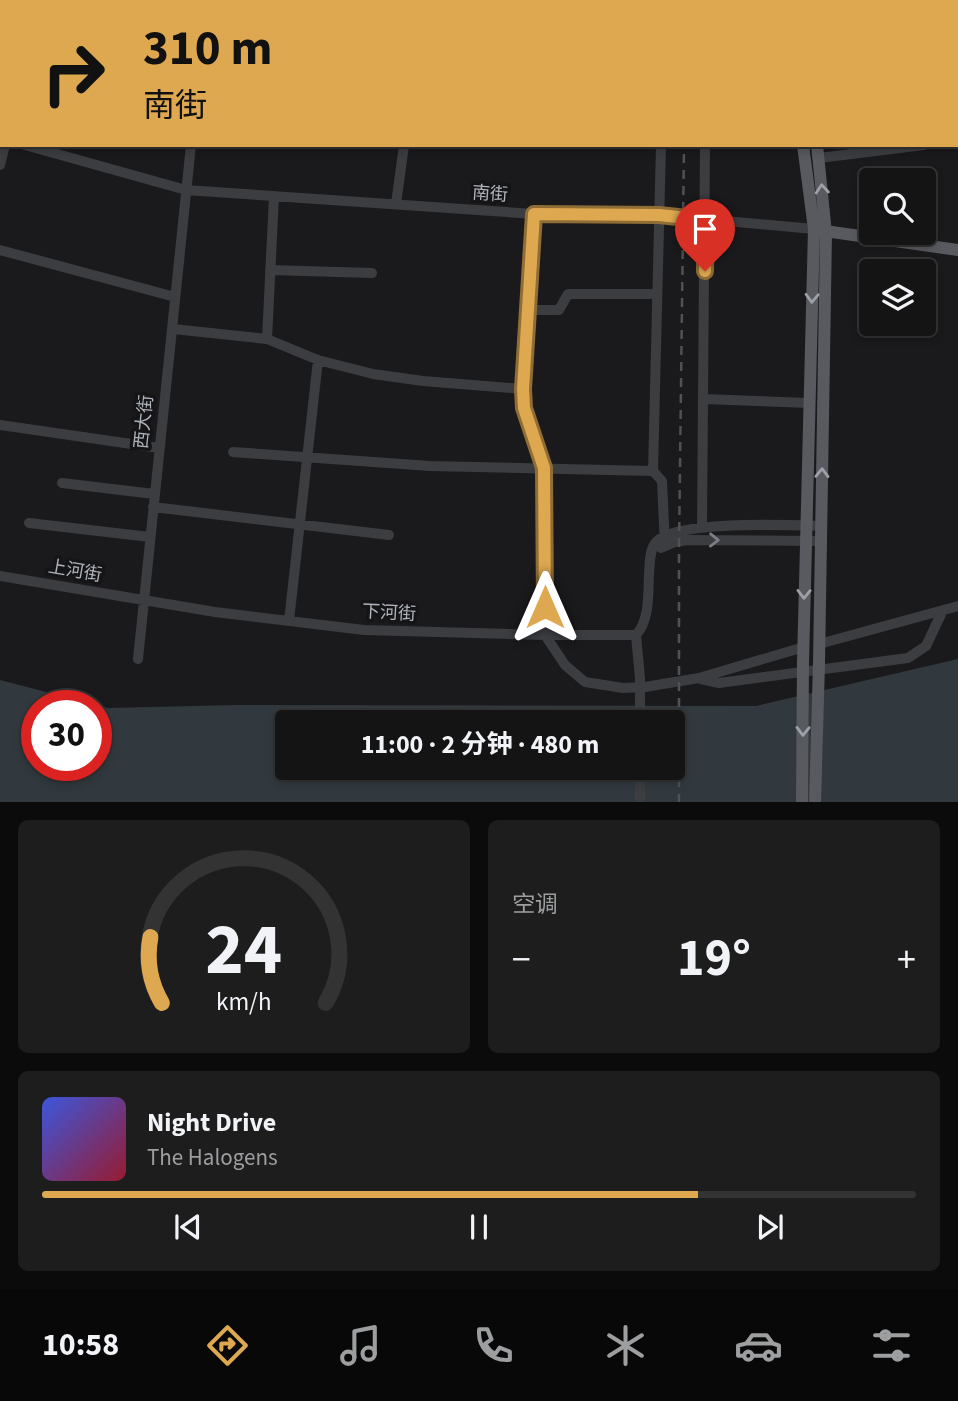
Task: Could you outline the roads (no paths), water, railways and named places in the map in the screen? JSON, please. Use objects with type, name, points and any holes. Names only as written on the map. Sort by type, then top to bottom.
[{"type":"main road","points":[[802,802],[808,403],[820,231],[803,147]]},
{"type":"main road","points":[[815,802],[821,541],[818,152]]},
{"type":"main road","name":"南街","points":[[820,231],[958,250]]},
{"type":"street","points":[[0,165],[4,147]]},
{"type":"street","name":"南街","points":[[32,147],[186,190],[534,214],[659,215],[820,231]]},
{"type":"street","name":"西大街","points":[[138,659],[191,147]]},
{"type":"street","points":[[396,204],[404,147]]},
{"type":"street","points":[[661,147],[653,471],[662,481],[664,542]]},
{"type":"street","points":[[702,527],[705,147]]},
{"type":"street","points":[[818,152],[893,147]]},
{"type":"street","points":[[267,339],[274,196]]},
{"type":"street","points":[[534,214],[523,389],[524,408],[544,468],[545,635],[565,666],[585,682],[623,688],[699,678],[804,647]]},
{"type":"street","points":[[0,250],[175,297]]},
{"type":"street","points":[[270,270],[372,273]]},
{"type":"street","points":[[529,310],[559,310],[568,294],[657,293]]},
{"type":"street","points":[[173,329],[267,339],[318,360],[373,374],[523,389]]},
{"type":"street","points":[[289,621],[318,360]]},
{"type":"street","points":[[703,399],[808,403]]},
{"type":"street","points":[[0,425],[159,448]]},
{"type":"street","points":[[233,452],[430,466],[653,471]]},
{"type":"street","points":[[62,483],[154,494]]},
{"type":"street","points":[[153,507],[389,535]]},
{"type":"street","points":[[29,523],[150,537]]},
{"type":"street","points":[[664,542],[677,531],[702,527],[821,526]]},
{"type":"street","points":[[640,710],[636,635],[645,626],[650,555],[656,542],[821,541]]},
{"type":"street","name":"上河街","points":[[0,576],[143,600]]},
{"type":"street","name":"下河街","points":[[143,600],[364,630],[636,635]]},
{"type":"street","points":[[819,644],[958,606]]},
{"type":"street","points":[[699,678],[719,683],[901,660],[915,655],[926,646],[943,610]]},
{"type":"street","points":[[640,780],[640,802]]},
{"type":"railway","points":[[679,802],[684,147]]}]
